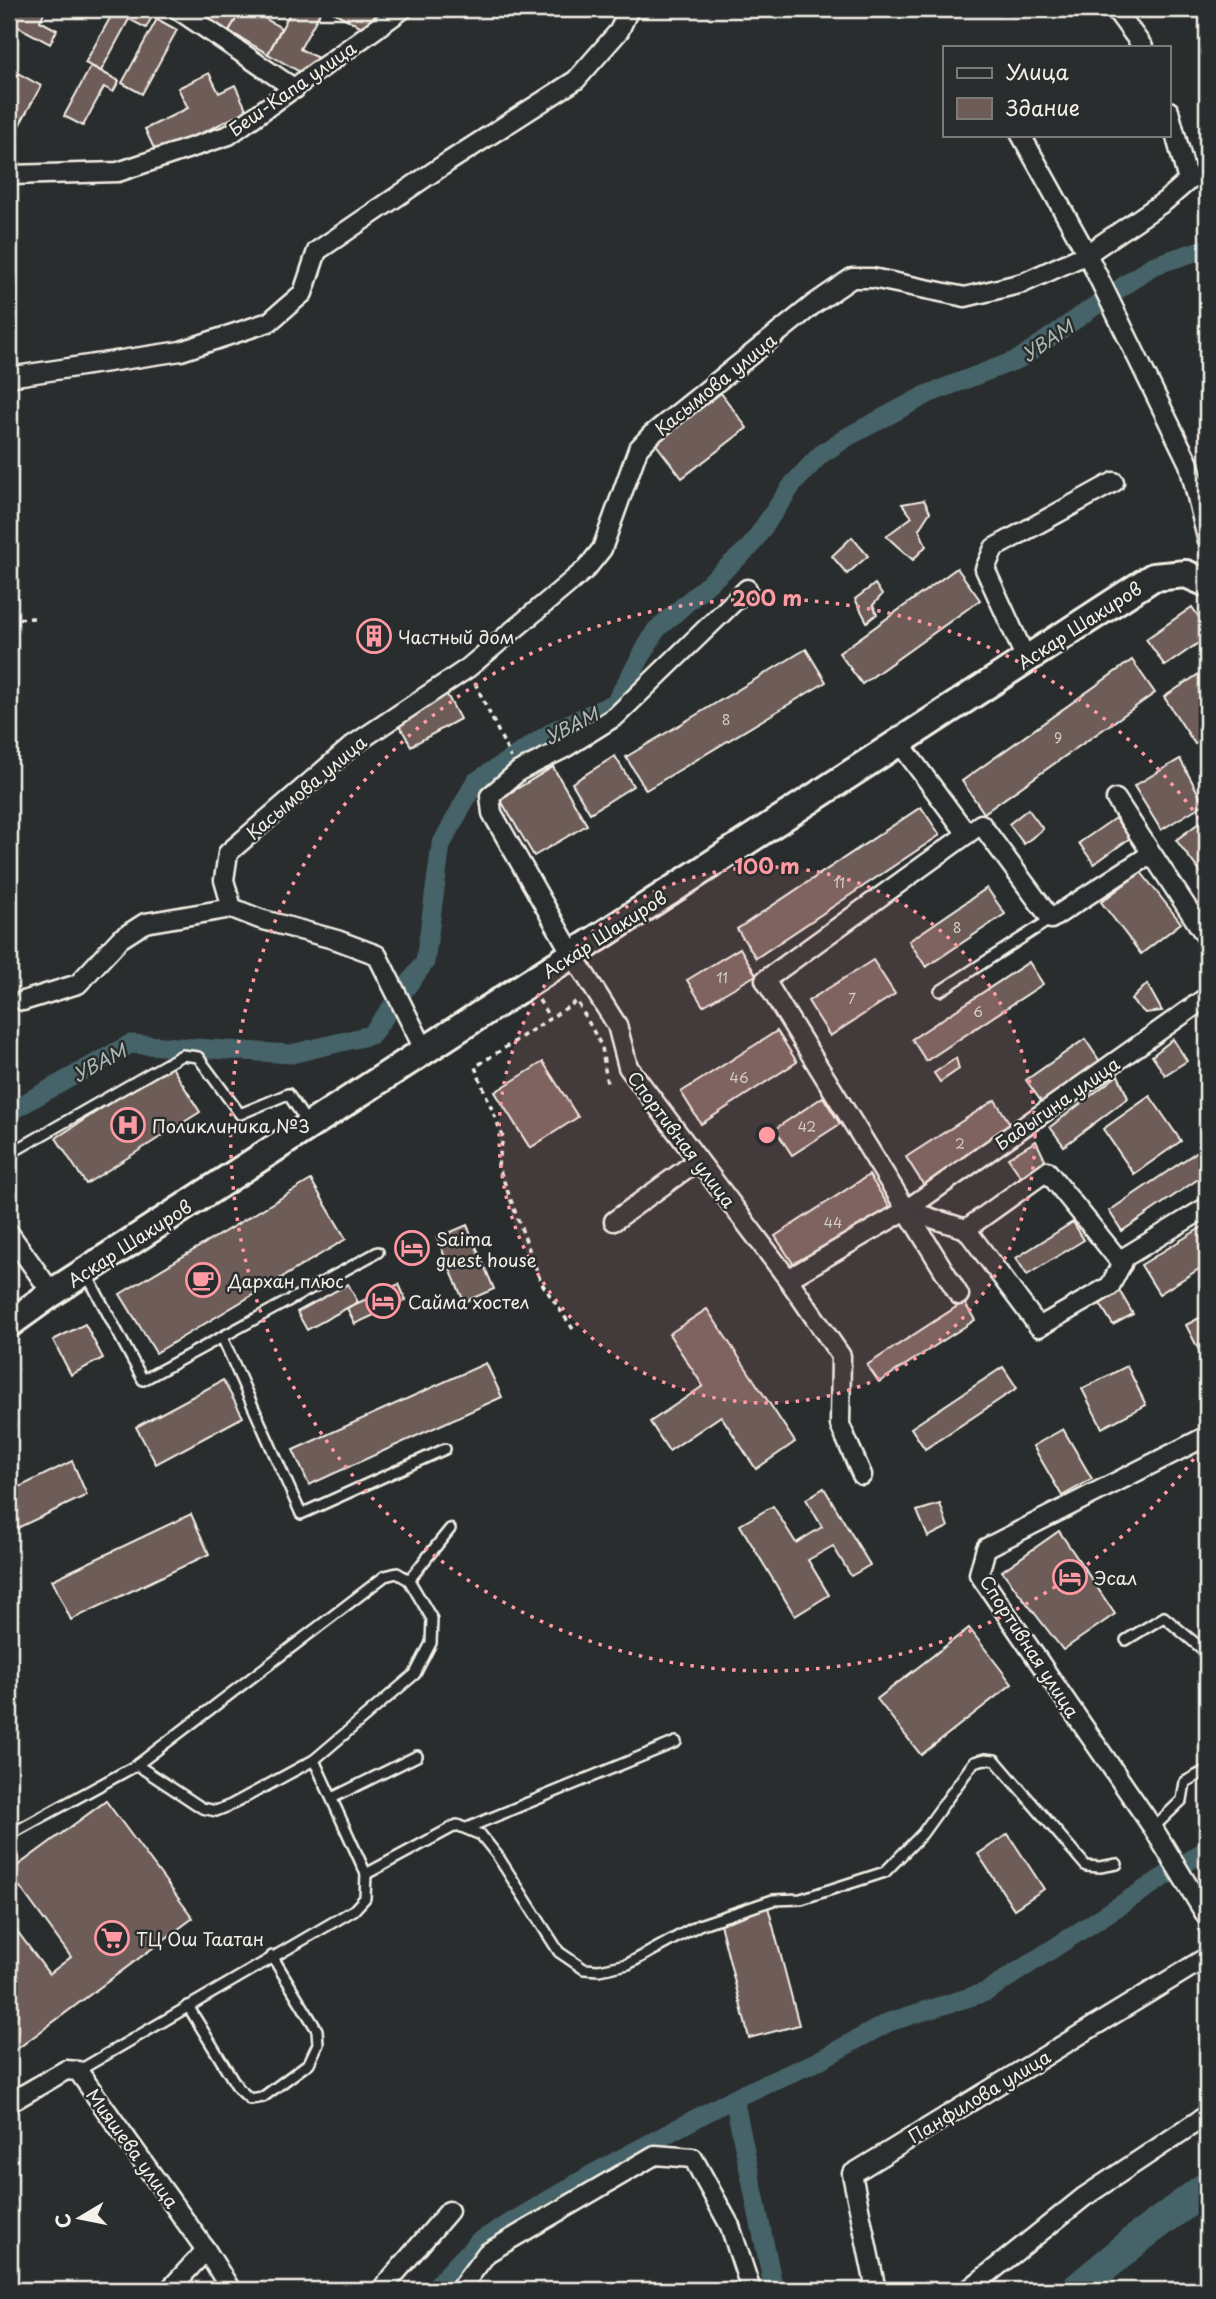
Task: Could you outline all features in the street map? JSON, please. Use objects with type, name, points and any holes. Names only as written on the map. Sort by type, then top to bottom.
[{"type":"main road","name":"Аскар Шакиров","points":[[9,1324],[52,1293],[1153,577],[1186,574],[1207,583]]},
{"type":"street","points":[[177,9],[295,89]]},
{"type":"street","name":"Беш-Капа улица","points":[[9,175],[118,173],[229,135],[403,9]]},
{"type":"street","points":[[9,377],[181,351],[269,322],[303,293],[317,251],[576,80],[619,31],[629,9]]},
{"type":"street","points":[[1115,9],[1142,46]]},
{"type":"street","points":[[1170,115],[1188,181]]},
{"type":"street","points":[[1022,136],[1089,261],[1189,464],[1207,538]]},
{"type":"street","name":"Касымова улица","points":[[232,908],[223,880],[228,853],[353,745],[468,668],[586,569],[602,549],[638,449],[651,435],[824,297],[852,278],[872,278],[965,297],[1023,283],[1089,261],[1188,181],[1207,173]]},
{"type":"street","points":[[1026,659],[985,569],[994,548],[1114,482]]},
{"type":"street","name":"Спортивная улица","points":[[747,589],[616,716],[565,748],[519,771],[490,796],[492,813],[572,954],[617,1025],[628,1067],[788,1279],[841,1356],[840,1425],[862,1475]]},
{"type":"street","points":[[899,742],[967,834]]},
{"type":"street","points":[[1116,799],[1207,938]]},
{"type":"street","points":[[958,1295],[765,980],[981,824],[1051,919],[1152,854]]},
{"type":"street","points":[[23,1001],[78,984],[120,939],[145,923],[232,908],[377,955],[425,1051]]},
{"type":"street","name":"Бадыгина улица","points":[[788,1279],[906,1210],[1207,996]]},
{"type":"street","points":[[614,1221],[697,1161]]},
{"type":"street","points":[[966,1229],[1046,1171],[1122,1264]]},
{"type":"street","points":[[906,1210],[966,1229],[1039,1327],[1111,1286],[1125,1257],[1207,1207]]},
{"type":"street","points":[[9,1233],[52,1293]]},
{"type":"street","name":"Спортивная улица","points":[[1157,1835],[978,1574],[986,1548],[1207,1436]]},
{"type":"street","points":[[1157,1835],[1207,1917]]},
{"type":"street","name":"Панфилова улица","points":[[876,2290],[852,2174],[1207,1957]]},
{"type":"street","name":"Мияшева улица","points":[[9,2102],[65,2070],[78,2071],[206,2250],[231,2290]]},
{"type":"street","points":[[968,2290],[1084,2197],[1207,2115]]},
{"type":"street","points":[[459,2290],[487,2253],[655,2155],[693,2158],[730,2226],[751,2290]]},
{"type":"street","points":[[381,2290],[449,2211]]},
{"type":"street","points":[[169,2290],[206,2250]]},
{"type":"lane","points":[[940,990],[1051,919]]},
{"type":"lane","points":[[9,1154],[182,1055],[198,1057],[240,1114],[288,1094],[309,1126]]},
{"type":"lane","points":[[85,1272],[143,1380],[379,1252]]},
{"type":"lane","points":[[222,1338],[300,1514],[445,1449]]},
{"type":"lane","points":[[409,1580],[450,1529]]},
{"type":"lane","points":[[9,1835],[137,1765],[385,1576],[397,1573],[409,1580],[432,1619],[431,1643],[415,1674],[314,1760],[231,1805],[216,1811],[202,1808],[137,1765]]},
{"type":"lane","points":[[1126,1640],[1164,1617],[1207,1653]]},
{"type":"lane","points":[[467,1828],[676,1742]]},
{"type":"lane","points":[[332,1798],[417,1756]]},
{"type":"lane","points":[[366,1874],[457,1825],[467,1828],[481,1835],[496,1855],[559,1952],[584,1969],[628,1964],[699,1925],[773,1900],[801,1899],[885,1872],[930,1824],[974,1762],[985,1759],[995,1760],[1086,1866],[1117,1864]]},
{"type":"lane","points":[[78,2071],[354,1910],[365,1898],[366,1874],[314,1760]]},
{"type":"lane","points":[[1157,1835],[1182,1800],[1185,1782],[1207,1770]]},
{"type":"lane","points":[[188,2006],[238,2088],[250,2099],[263,2097],[309,2063],[318,2045],[317,2030],[272,1956]]},
{"type":"path","points":[[9,619],[34,618]]},
{"type":"path","points":[[468,668],[512,760]]},
{"type":"path","points":[[573,1329],[541,1282],[498,1165],[503,1137],[475,1067],[576,1001],[602,1047],[607,1084]]},
{"type":"building","points":[[21,9],[46,9],[40,21],[57,30],[50,44],[13,24]]},
{"type":"building","points":[[110,9],[156,9],[146,28],[129,19],[101,71],[85,63],[114,11]]},
{"type":"building","points":[[193,9],[242,9],[229,31]]},
{"type":"building","points":[[242,9],[249,9],[281,28],[268,54],[229,31]]},
{"type":"building","points":[[292,9],[322,9],[300,49],[320,59],[302,73],[268,54]]},
{"type":"building","points":[[327,9],[384,9],[362,27]]},
{"type":"building","points":[[157,19],[177,30],[142,94],[122,83]]},
{"type":"building","points":[[91,66],[119,81],[113,92],[104,87],[83,126],[64,116]]},
{"type":"building","points":[[9,68],[41,86],[15,133],[9,129]]},
{"type":"building","points":[[209,73],[219,93],[235,85],[247,111],[157,155],[145,129],[188,108],[178,88]]},
{"type":"building","points":[[721,393],[747,428],[682,478],[655,443]]},
{"type":"building","points":[[924,500],[930,512],[919,529],[926,546],[913,560],[886,536],[912,517],[902,504]]},
{"type":"building","points":[[852,537],[868,556],[847,574],[832,556]]},
{"type":"building","points":[[957,568],[980,600],[862,684],[839,653]]},
{"type":"building","points":[[875,584],[882,595],[873,605],[877,614],[867,622],[855,599]]},
{"type":"building","points":[[1192,607],[1207,629],[1207,637],[1165,666],[1146,639]]},
{"type":"building","name":"Частный дом","points":[[372,621],[390,633],[376,652],[359,639]]},
{"type":"building","points":[[806,649],[826,682],[646,790],[626,757]]},
{"type":"building","points":[[1132,660],[1155,693],[984,813],[962,781]]},
{"type":"building","points":[[1199,674],[1207,687],[1207,736],[1195,744],[1164,697]]},
{"type":"building","points":[[446,693],[460,719],[411,746],[397,721]]},
{"type":"building","points":[[615,756],[633,786],[590,813],[572,783]]},
{"type":"building","points":[[1180,759],[1204,804],[1161,830],[1134,786]]},
{"type":"building","points":[[553,767],[587,825],[534,856],[500,799]]},
{"type":"building","points":[[921,807],[940,835],[756,958],[737,929]]},
{"type":"building","points":[[1028,809],[1043,829],[1024,844],[1009,824]]},
{"type":"building","points":[[1207,817],[1207,881],[1176,840]]},
{"type":"building","points":[[1115,818],[1130,838],[1094,864],[1079,843]]},
{"type":"building","points":[[1141,872],[1181,923],[1141,954],[1101,902]]},
{"type":"building","points":[[987,888],[1005,914],[926,967],[909,941]]},
{"type":"building","points":[[740,948],[756,975],[703,1006],[687,980]]},
{"type":"building","points":[[873,960],[895,994],[830,1036],[808,1001]]},
{"type":"building","points":[[1029,962],[1043,984],[926,1061],[912,1039]]},
{"type":"building","points":[[1147,984],[1162,1011],[1145,1013],[1131,1000]]},
{"type":"building","points":[[777,1031],[797,1062],[701,1124],[681,1092]]},
{"type":"building","points":[[1085,1039],[1101,1063],[1043,1104],[1026,1080]]},
{"type":"building","points":[[1173,1039],[1187,1061],[1165,1075],[1152,1056]]},
{"type":"building","points":[[956,1058],[959,1069],[940,1082],[934,1073]]},
{"type":"building","points":[[543,1062],[578,1117],[530,1148],[495,1092]]},
{"type":"building","name":"Поликлиника №3","points":[[170,1064],[200,1112],[86,1184],[56,1138]]},
{"type":"building","points":[[1118,1075],[1128,1098],[1064,1146],[1050,1127]]},
{"type":"building","points":[[1150,1096],[1181,1141],[1134,1174],[1103,1129]]},
{"type":"building","points":[[823,1097],[840,1124],[792,1155],[775,1129]]},
{"type":"building","points":[[995,1100],[1014,1130],[925,1187],[906,1157]]},
{"type":"building","points":[[1036,1141],[1047,1164],[1024,1181],[1008,1158]]},
{"type":"building","points":[[1198,1151],[1207,1165],[1207,1173],[1122,1231],[1109,1211]]},
{"type":"building","points":[[869,1175],[890,1208],[796,1268],[775,1236]]},
{"type":"building","points":[[311,1180],[346,1239],[156,1353],[120,1294]]},
{"type":"building","points":[[1073,1222],[1084,1240],[1027,1275],[1016,1258]]},
{"type":"building","points":[[1207,1224],[1207,1264],[1159,1294],[1141,1265]]},
{"type":"building","points":[[467,1225],[494,1289],[464,1302],[437,1238]]},
{"type":"building","points":[[348,1284],[358,1302],[307,1330],[297,1312]]},
{"type":"building","points":[[399,1284],[406,1300],[355,1324],[347,1308]]},
{"type":"building","points":[[1119,1290],[1133,1314],[1113,1325],[1099,1302]]},
{"type":"building","points":[[964,1302],[975,1320],[879,1382],[867,1365]]},
{"type":"building","points":[[707,1309],[795,1442],[756,1469],[721,1416],[669,1451],[650,1422],[703,1386],[669,1334]]},
{"type":"building","points":[[1207,1314],[1207,1366],[1186,1325]]},
{"type":"building","points":[[85,1324],[103,1358],[71,1375],[53,1340]]},
{"type":"building","points":[[486,1363],[502,1397],[309,1485],[293,1450]]},
{"type":"building","points":[[1127,1366],[1146,1405],[1102,1428],[1082,1389]]},
{"type":"building","points":[[1003,1367],[1017,1388],[925,1449],[911,1428]]},
{"type":"building","points":[[223,1380],[243,1417],[156,1464],[136,1427]]},
{"type":"building","points":[[1063,1429],[1092,1479],[1062,1496],[1033,1446]]},
{"type":"building","points":[[72,1461],[87,1495],[9,1532],[9,1492]]},
{"type":"building","points":[[824,1488],[870,1565],[851,1576],[833,1546],[808,1560],[829,1595],[795,1616],[740,1525],[773,1506],[796,1543],[822,1527],[806,1499]]},
{"type":"building","points":[[940,1504],[948,1527],[928,1537],[917,1511]]},
{"type":"building","points":[[191,1514],[209,1554],[71,1620],[52,1580]]},
{"type":"building","points":[[1059,1531],[1115,1614],[1063,1650],[1002,1571]]},
{"type":"building","points":[[969,1628],[1012,1684],[921,1755],[877,1699]]},
{"type":"building","name":"ТЦ Ош Таатан","points":[[106,1801],[193,1918],[9,2055],[9,1920],[49,1974],[71,1957],[9,1872]]},
{"type":"building","points":[[1008,1834],[1044,1889],[1014,1909],[978,1854]]},
{"type":"building","points":[[768,1907],[799,2025],[749,2038],[719,1920]]},
{"type":"waterway","name":"УВАМ","points":[[9,1112],[130,1044],[291,1054],[371,1035],[425,962],[441,845],[475,782],[555,730],[615,703],[656,630],[750,547],[793,484],[820,455],[849,436],[928,394],[1019,359],[1152,266],[1207,248]]},
{"type":"waterway","points":[[432,2290],[478,2242],[596,2172],[734,2098],[816,2062],[889,2022],[986,1992],[1207,1849]]},
{"type":"waterway","points":[[734,2098],[774,2290]]},
{"type":"waterway","points":[[1076,2290],[1141,2236],[1207,2187]]},
{"type":"place","name":"Частный дом","points":[[374,636]]},
{"type":"place","name":"Поликлиника №3","points":[[128,1125]]},
{"type":"place","name":"Saima guest house","points":[[412,1248]]},
{"type":"place","name":"Дархан плюс","points":[[203,1280]]},
{"type":"place","name":"Сайма хостел","points":[[383,1301]]},
{"type":"place","name":"Эсал","points":[[1070,1577]]},
{"type":"place","name":"ТЦ Ош Таатан","points":[[112,1938]]}]
